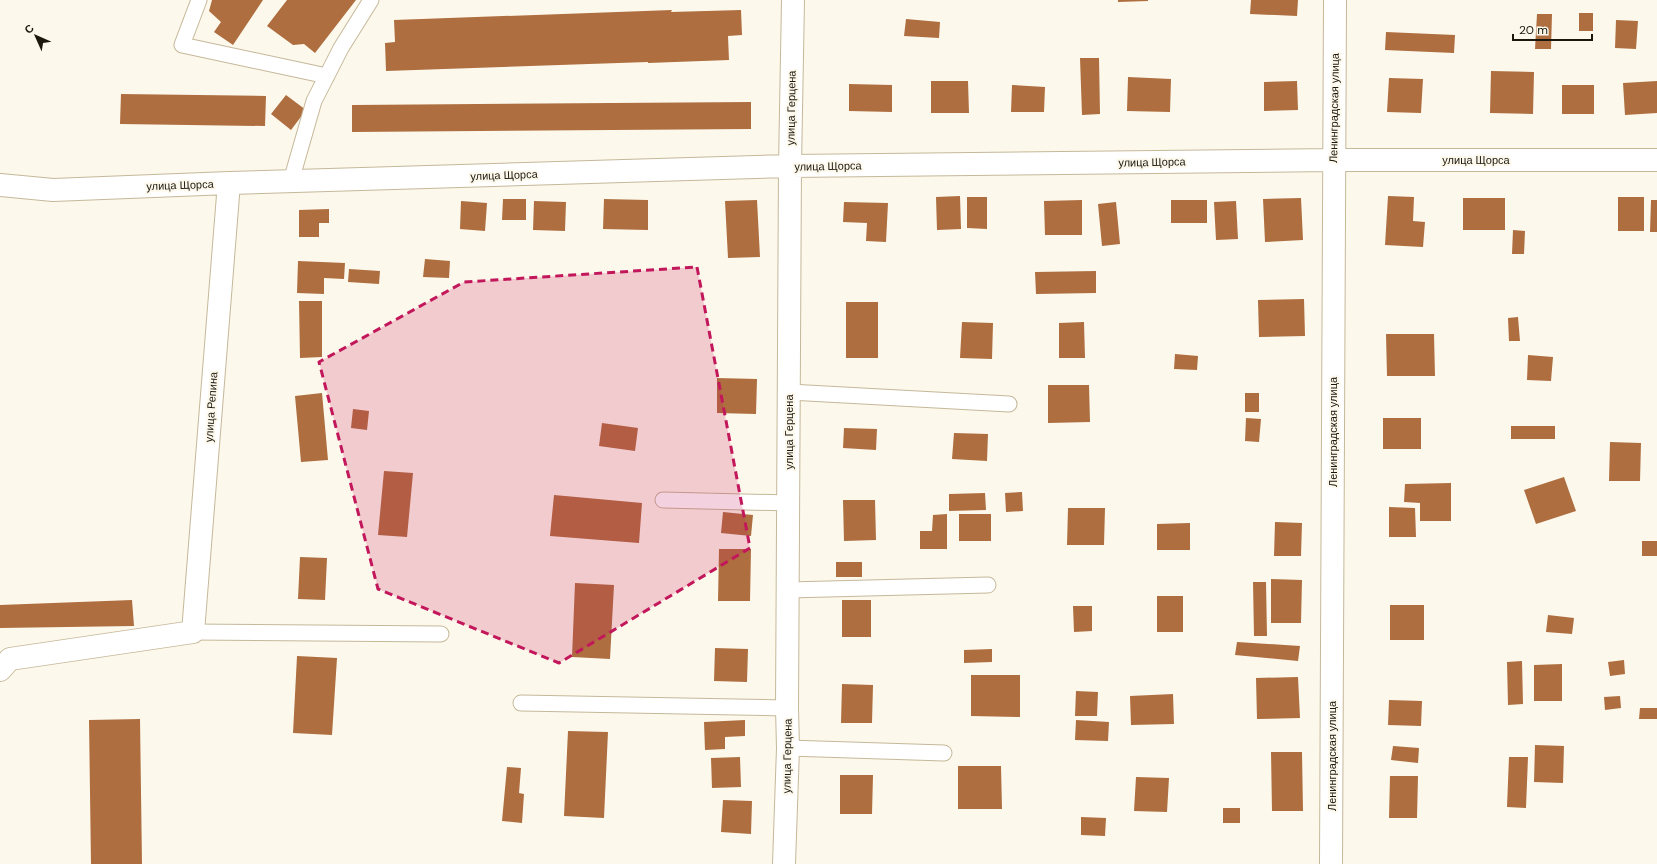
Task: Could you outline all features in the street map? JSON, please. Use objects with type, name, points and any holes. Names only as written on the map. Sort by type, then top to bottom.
[{"type":"street","name":"улица Герцена","points":[[784,864],[788,748],[790,166],[793,0]]},
{"type":"street","name":"Ленинградская улица","points":[[1331,864],[1333,160],[1335,0]]},
{"type":"street","name":"улица Щорса","points":[[0,185],[53,190],[229,183],[790,166],[1333,160],[1657,160]]},
{"type":"street","name":"улица Репина","points":[[193,632],[229,183]]},
{"type":"street","points":[[0,670],[10,660],[193,632]]},
{"type":"lane","points":[[199,0],[182,45],[327,76]]},
{"type":"lane","points":[[292,181],[314,102],[341,48],[371,0]]},
{"type":"lane","points":[[789,392],[1009,404]]},
{"type":"lane","points":[[663,500],[789,503]]},
{"type":"lane","points":[[788,590],[988,585]]},
{"type":"lane","points":[[193,632],[442,634]]},
{"type":"lane","points":[[521,703],[787,708]]},
{"type":"lane","points":[[788,748],[944,753]]},
{"type":"highlighted area","points":[[697,267],[750,548],[559,663],[378,589],[319,362],[464,282]]},
{"type":"building","points":[[212,0],[263,0],[233,45],[214,32],[221,22],[209,11]]},
{"type":"building","points":[[287,0],[356,0],[315,53],[304,44],[293,45],[267,26]]},
{"type":"building","points":[[1118,0],[1148,0],[1148,1],[1118,2]]},
{"type":"building","points":[[1251,0],[1298,0],[1297,16],[1250,14]]},
{"type":"building","points":[[672,10],[671,12],[741,10],[742,35],[728,36],[729,60],[386,71],[385,43],[395,42],[394,20]]},
{"type":"building","points":[[1579,13],[1593,13],[1593,31],[1579,31]]},
{"type":"building","points":[[1537,14],[1552,14],[1551,49],[1535,49]]},
{"type":"building","points":[[906,19],[940,22],[939,38],[904,36]]},
{"type":"building","points":[[1616,20],[1638,21],[1636,49],[1615,48]]},
{"type":"building","points":[[1386,32],[1455,35],[1454,53],[1385,50]]},
{"type":"building","points":[[1080,58],[1099,58],[1100,114],[1082,115]]},
{"type":"building","points":[[1491,71],[1534,72],[1533,114],[1490,113]]},
{"type":"building","points":[[1128,77],[1171,79],[1170,112],[1127,111]]},
{"type":"building","points":[[1389,78],[1423,79],[1421,113],[1387,112]]},
{"type":"building","points":[[931,81],[968,81],[969,113],[931,113]]},
{"type":"building","points":[[1297,81],[1298,110],[1264,111],[1264,82]]},
{"type":"building","points":[[1657,81],[1657,113],[1625,115],[1623,83]]},
{"type":"building","points":[[849,84],[892,85],[892,112],[849,111]]},
{"type":"building","points":[[1012,85],[1045,87],[1044,112],[1011,112]]},
{"type":"building","points":[[1562,85],[1594,85],[1594,114],[1562,114]]},
{"type":"building","points":[[121,94],[266,96],[265,126],[120,124]]},
{"type":"building","points":[[286,95],[306,110],[291,130],[271,114]]},
{"type":"building","points":[[751,102],[751,129],[352,132],[352,105]]},
{"type":"building","points":[[960,196],[961,229],[937,230],[936,197]]},
{"type":"building","points":[[1388,196],[1414,197],[1413,221],[1425,222],[1423,247],[1385,245]]},
{"type":"building","points":[[967,197],[987,197],[987,229],[967,228]]},
{"type":"building","points":[[1618,197],[1644,197],[1644,231],[1618,231]]},
{"type":"building","points":[[1301,198],[1303,240],[1265,242],[1263,199]]},
{"type":"building","points":[[1463,198],[1505,198],[1505,230],[1463,230]]},
{"type":"building","points":[[503,199],[526,199],[526,220],[502,220]]},
{"type":"building","points":[[604,199],[648,200],[648,230],[603,229]]},
{"type":"building","points":[[757,200],[760,257],[728,258],[725,201]]},
{"type":"building","points":[[1082,200],[1082,235],[1045,235],[1044,201]]},
{"type":"building","points":[[1171,200],[1207,200],[1207,223],[1171,223]]},
{"type":"building","points":[[1651,200],[1657,200],[1657,232],[1650,232]]},
{"type":"building","points":[[461,201],[487,203],[485,231],[460,229]]},
{"type":"building","points":[[534,201],[566,202],[565,231],[533,230]]},
{"type":"building","points":[[1236,201],[1238,239],[1216,240],[1214,202]]},
{"type":"building","points":[[844,202],[888,203],[886,242],[866,241],[867,223],[843,222]]},
{"type":"building","points":[[1116,202],[1120,244],[1102,246],[1098,204]]},
{"type":"building","points":[[329,209],[329,223],[319,223],[319,237],[299,237],[299,210]]},
{"type":"building","points":[[1513,230],[1525,231],[1524,254],[1512,254]]},
{"type":"building","points":[[425,259],[450,261],[449,278],[423,277]]},
{"type":"building","points":[[298,261],[345,263],[344,279],[324,278],[324,294],[297,293]]},
{"type":"building","points":[[349,269],[380,271],[379,284],[348,282]]},
{"type":"building","points":[[1096,271],[1096,293],[1036,294],[1035,272]]},
{"type":"building","points":[[1304,299],[1305,336],[1259,337],[1258,300]]},
{"type":"building","points":[[299,301],[322,301],[322,357],[300,358]]},
{"type":"building","points":[[846,302],[878,302],[878,358],[846,358]]},
{"type":"building","points":[[1518,317],[1520,341],[1509,341],[1508,318]]},
{"type":"building","points":[[962,322],[993,323],[992,359],[960,358]]},
{"type":"building","points":[[1084,322],[1085,358],[1059,358],[1059,323]]},
{"type":"building","points":[[1386,334],[1434,334],[1435,376],[1387,376]]},
{"type":"building","points":[[1175,354],[1198,356],[1197,370],[1174,369]]},
{"type":"building","points":[[1528,355],[1553,357],[1551,381],[1527,380]]},
{"type":"building","points":[[717,378],[757,379],[756,414],[717,413]]},
{"type":"building","points":[[1048,385],[1089,385],[1090,422],[1048,423]]},
{"type":"building","points":[[322,393],[328,460],[301,462],[295,396]]},
{"type":"building","points":[[1245,393],[1259,393],[1259,412],[1245,412]]},
{"type":"building","points":[[353,409],[369,411],[367,430],[351,428]]},
{"type":"building","points":[[1246,418],[1261,419],[1259,442],[1245,441]]},
{"type":"building","points":[[1383,418],[1421,418],[1421,449],[1383,449]]},
{"type":"building","points":[[602,423],[638,428],[635,451],[599,446]]},
{"type":"building","points":[[1511,426],[1555,426],[1555,439],[1511,439]]},
{"type":"building","points":[[844,428],[877,429],[876,450],[843,448]]},
{"type":"building","points":[[954,433],[988,434],[987,461],[952,459]]},
{"type":"building","points":[[1610,442],[1641,443],[1640,481],[1609,481]]},
{"type":"building","points":[[384,471],[413,473],[407,537],[378,535]]},
{"type":"building","points":[[1564,477],[1576,511],[1536,524],[1524,490]]},
{"type":"building","points":[[1451,483],[1451,521],[1420,521],[1420,503],[1404,502],[1405,484]]},
{"type":"building","points":[[1022,492],[1023,511],[1006,512],[1005,493]]},
{"type":"building","points":[[985,493],[986,510],[949,511],[949,494]]},
{"type":"building","points":[[554,495],[642,503],[639,543],[550,536]]},
{"type":"building","points":[[843,500],[875,500],[876,540],[844,541]]},
{"type":"building","points":[[1389,507],[1415,508],[1416,537],[1389,537]]},
{"type":"building","points":[[1068,508],[1105,508],[1104,545],[1067,545]]},
{"type":"building","points":[[723,512],[753,515],[751,536],[721,533]]},
{"type":"building","points":[[947,514],[947,549],[920,549],[920,531],[932,531],[933,515]]},
{"type":"building","points":[[959,514],[991,514],[991,541],[959,541]]},
{"type":"building","points":[[1275,522],[1302,523],[1301,556],[1274,556]]},
{"type":"building","points":[[1190,523],[1190,550],[1157,550],[1157,524]]},
{"type":"building","points":[[1642,541],[1657,541],[1657,556],[1642,556]]},
{"type":"building","points":[[719,549],[751,549],[750,601],[718,601]]},
{"type":"building","points":[[300,557],[327,558],[325,600],[298,599]]},
{"type":"building","points":[[836,562],[862,562],[862,577],[836,577]]},
{"type":"building","points":[[1271,579],[1302,580],[1301,623],[1271,623]]},
{"type":"building","points":[[1253,582],[1266,582],[1267,636],[1254,636]]},
{"type":"building","points":[[575,583],[614,585],[610,659],[572,657]]},
{"type":"building","points":[[1157,596],[1183,596],[1183,632],[1157,632]]},
{"type":"building","points":[[132,600],[134,626],[0,628],[0,605]]},
{"type":"building","points":[[842,600],[871,600],[871,637],[842,637]]},
{"type":"building","points":[[1390,605],[1424,605],[1424,640],[1390,640]]},
{"type":"building","points":[[1073,606],[1092,606],[1092,631],[1074,632]]},
{"type":"building","points":[[1548,615],[1574,618],[1572,634],[1546,632]]},
{"type":"building","points":[[1237,642],[1300,646],[1298,661],[1235,655]]},
{"type":"building","points":[[715,648],[748,649],[747,682],[714,681]]},
{"type":"building","points":[[992,649],[992,662],[964,663],[964,650]]},
{"type":"building","points":[[297,656],[337,658],[332,735],[293,733]]},
{"type":"building","points":[[1624,660],[1625,674],[1610,676],[1608,662]]},
{"type":"building","points":[[1522,661],[1523,704],[1508,705],[1507,662]]},
{"type":"building","points":[[1562,664],[1562,701],[1534,701],[1534,665]]},
{"type":"building","points":[[971,675],[1020,675],[1020,717],[971,716]]},
{"type":"building","points":[[1298,677],[1300,718],[1257,719],[1256,678]]},
{"type":"building","points":[[842,684],[873,685],[872,723],[841,723]]},
{"type":"building","points":[[1076,691],[1098,692],[1097,716],[1075,716]]},
{"type":"building","points":[[1173,694],[1174,724],[1131,725],[1130,696]]},
{"type":"building","points":[[1620,696],[1621,708],[1605,710],[1604,697]]},
{"type":"building","points":[[1389,700],[1422,701],[1421,726],[1388,725]]},
{"type":"building","points":[[1640,708],[1657,708],[1657,719],[1639,719]]},
{"type":"building","points":[[140,719],[142,864],[91,864],[89,720]]},
{"type":"building","points":[[745,720],[745,736],[725,737],[725,749],[705,750],[704,722]]},
{"type":"building","points":[[1076,720],[1109,722],[1108,741],[1075,740]]},
{"type":"building","points":[[568,731],[608,732],[604,818],[564,816]]},
{"type":"building","points":[[1535,745],[1564,746],[1563,783],[1534,782]]},
{"type":"building","points":[[1393,746],[1419,748],[1418,763],[1391,760]]},
{"type":"building","points":[[1271,752],[1302,752],[1303,811],[1272,811]]},
{"type":"building","points":[[740,757],[741,787],[712,788],[711,758]]},
{"type":"building","points":[[1509,757],[1528,757],[1526,808],[1507,807]]},
{"type":"building","points":[[958,766],[1001,766],[1002,809],[958,809]]},
{"type":"building","points":[[507,767],[521,768],[519,793],[524,794],[522,823],[502,821]]},
{"type":"building","points":[[840,775],[873,775],[872,814],[840,814]]},
{"type":"building","points":[[1390,776],[1418,776],[1417,818],[1389,818]]},
{"type":"building","points":[[1136,777],[1169,778],[1167,812],[1134,811]]},
{"type":"building","points":[[723,800],[752,801],[751,834],[721,832]]},
{"type":"building","points":[[1223,808],[1240,808],[1240,823],[1223,823]]},
{"type":"building","points":[[1081,817],[1106,818],[1105,836],[1081,835]]}]
